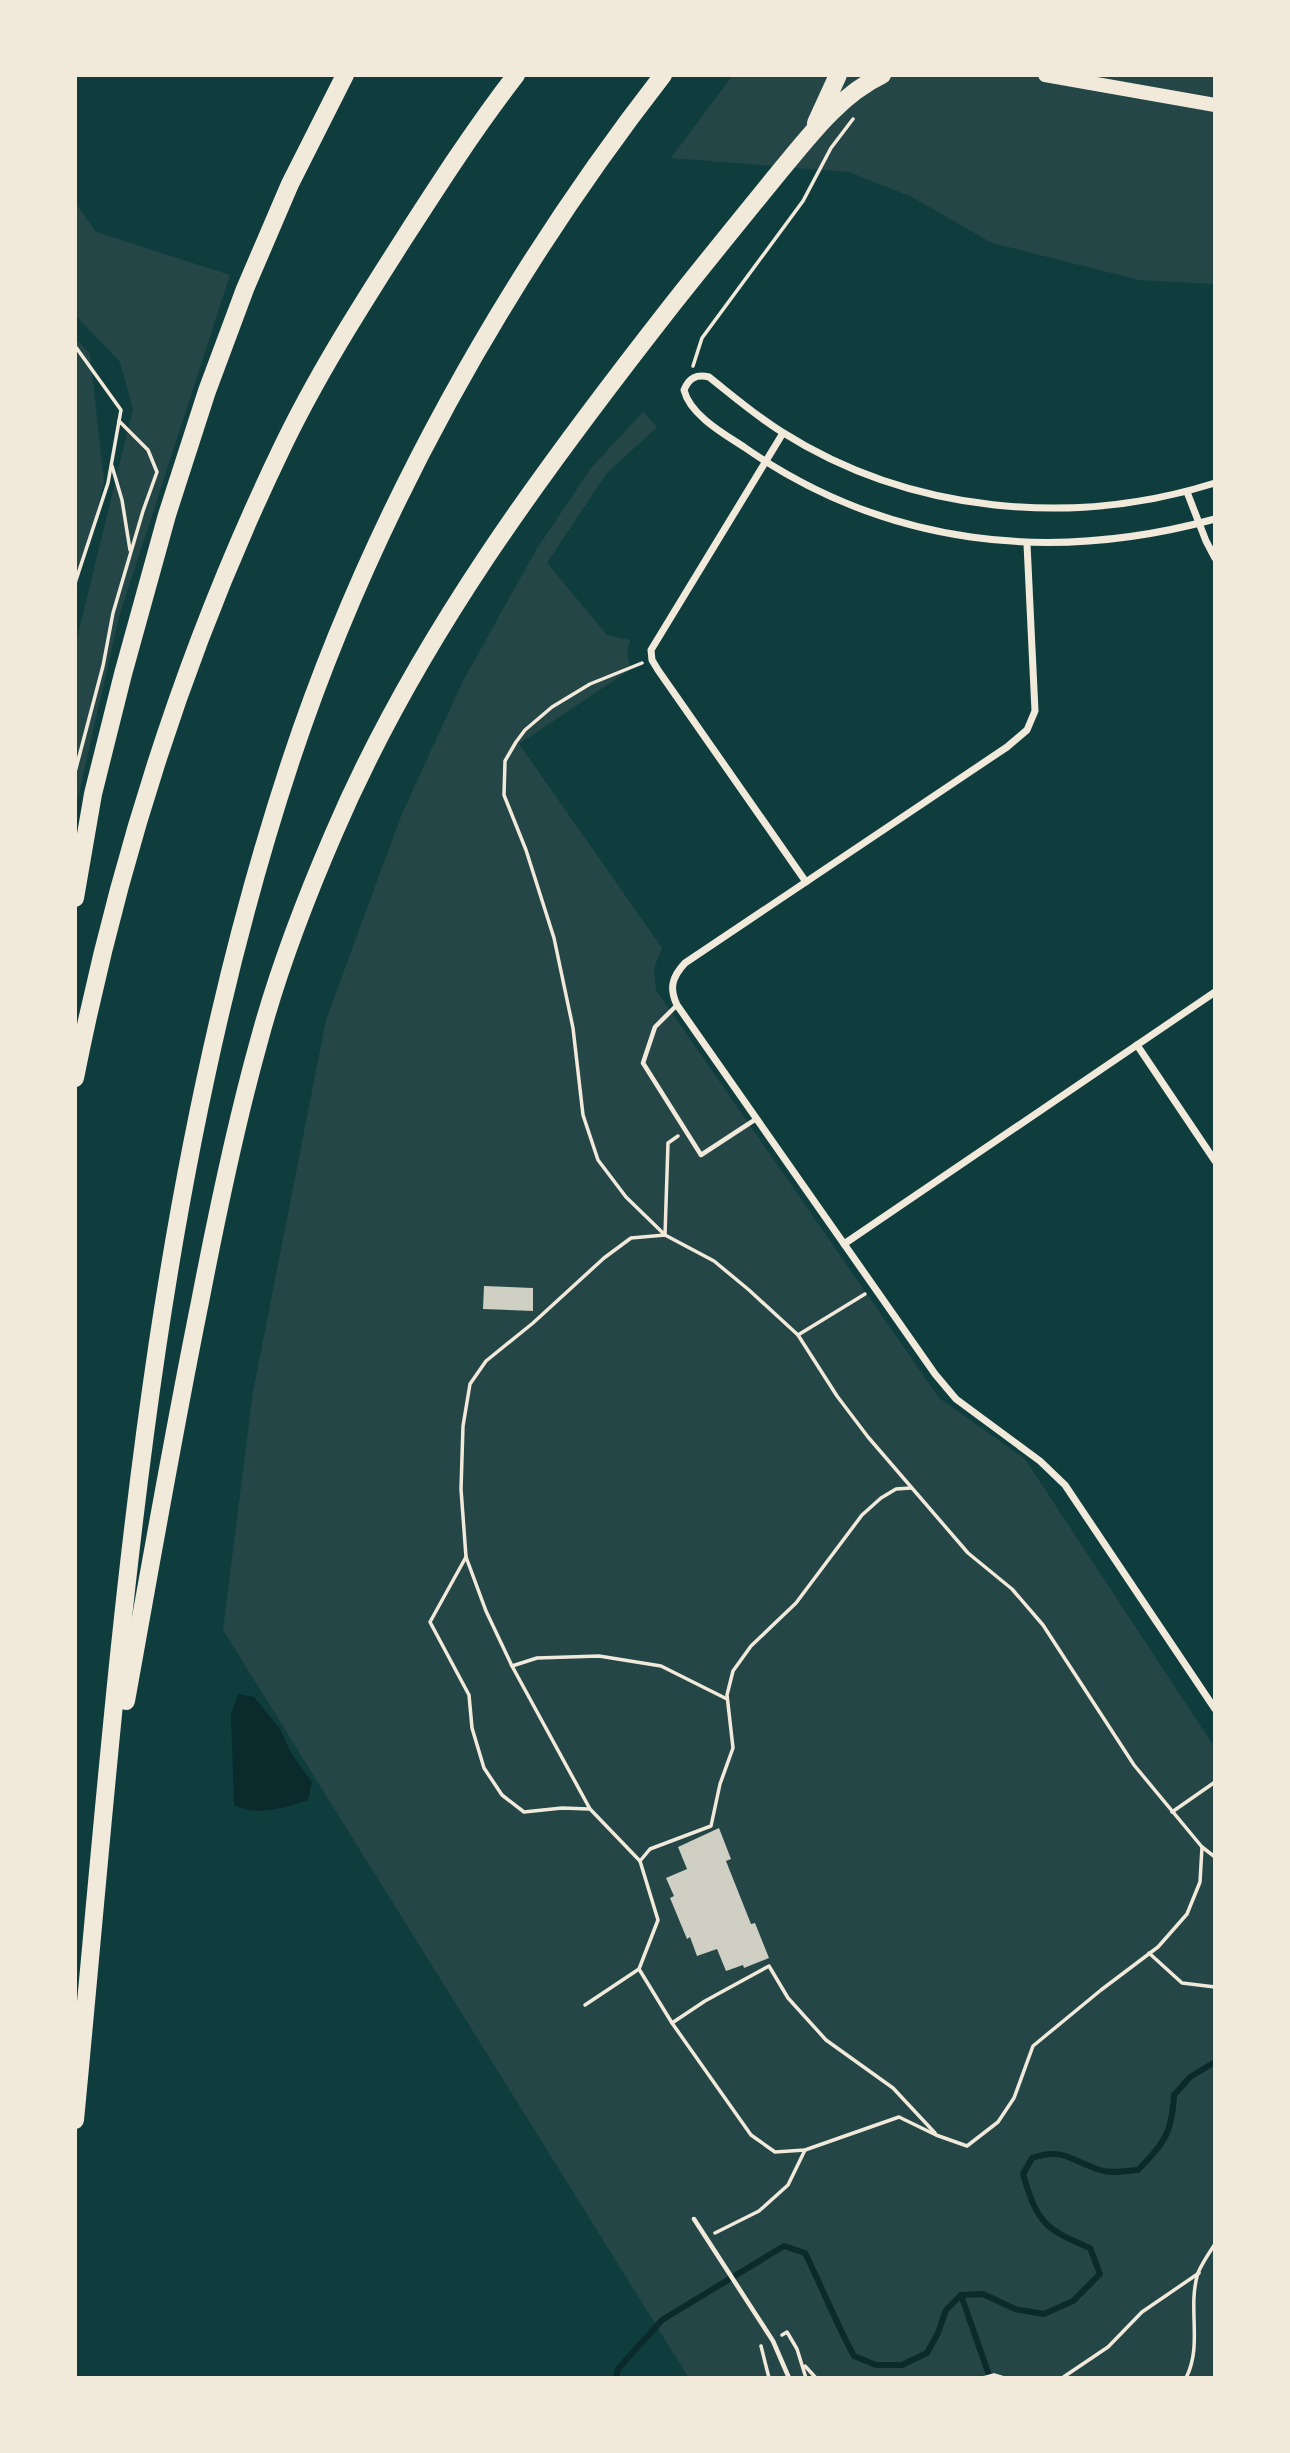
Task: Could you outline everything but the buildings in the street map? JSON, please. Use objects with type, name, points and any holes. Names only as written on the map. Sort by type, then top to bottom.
[{"type":"highway","points":[[75,898],[93,794],[123,674],[167,515],[207,391],[245,289],[290,184],[345,75]]},
{"type":"highway","points":[[75,1078],[107,937],[139,821],[175,706],[210,610],[245,527],[281,449],[359,309],[475,128],[516,75]]},
{"type":"highway","points":[[75,2120],[102,1831],[143,1452],[181,1199],[203,1087],[227,982],[262,851],[293,754],[367,568],[450,400],[547,237],[663,75]]},
{"type":"highway","points":[[810,135],[838,75]]},
{"type":"highway","points":[[102,1831],[187,1363],[220,1199],[260,1038],[307,899],[335,830],[407,687],[474,574],[556,456],[730,232],[810,135],[848,97],[882,75]]},
{"type":"main road","points":[[1045,75],[1215,104]]},
{"type":"street","points":[[1215,483],[1138,502],[1088,508],[1001,507],[899,485],[817,452],[783,433],[709,377],[702,375],[688,381],[684,390],[690,405],[766,463],[824,494],[869,513],[911,526],[960,536],[1027,544],[1098,542],[1148,535],[1215,519]]},
{"type":"street","points":[[783,433],[653,645],[652,660],[806,882]]},
{"type":"street","points":[[1187,492],[1215,558]]},
{"type":"street","points":[[1027,544],[1035,711],[1027,730],[1007,747],[685,963],[674,976],[672,986],[677,1004],[935,1374],[956,1399],[1040,1461],[1065,1485],[1215,1709]]},
{"type":"street","points":[[844,1244],[1215,992]]},
{"type":"street","points":[[1137,1045],[1215,1160]]},
{"type":"lane","points":[[677,1004],[655,1027],[643,1063],[701,1155],[756,1118]]},
{"type":"lane","points":[[694,2219],[773,2341],[789,2378]]},
{"type":"path","points":[[688,381],[703,337],[803,201],[831,148],[855,117]]},
{"type":"path","points":[[75,346],[121,410],[108,484],[75,583]]},
{"type":"path","points":[[75,772],[103,666],[113,613],[157,472],[148,450],[119,421]]},
{"type":"path","points":[[111,464],[127,526],[130,554]]},
{"type":"path","points":[[652,660],[590,684],[552,707],[525,730],[505,761],[504,795],[526,850],[554,938],[573,1028],[583,1115],[597,1160],[626,1197],[666,1235],[714,1261],[798,1335],[837,1396],[911,1488],[968,1553],[1012,1589],[1043,1625],[1134,1765],[1202,1847],[1215,1857]]},
{"type":"path","points":[[666,1235],[667,1143],[686,1132]]},
{"type":"path","points":[[585,2005],[639,1969],[659,1920],[640,1861],[590,1809],[512,1666],[486,1611],[467,1556],[461,1489],[463,1426],[470,1384],[486,1361],[533,1323],[604,1258],[631,1238],[666,1235]]},
{"type":"path","points":[[798,1335],[875,1288]]},
{"type":"path","points":[[640,1861],[650,1849],[711,1826],[720,1784],[733,1748],[727,1699],[733,1671],[751,1646],[796,1603],[862,1515],[880,1498],[896,1489],[911,1488]]},
{"type":"path","points":[[467,1556],[430,1622],[469,1695],[472,1728],[484,1768],[502,1795],[524,1812],[562,1808],[590,1809]]},
{"type":"path","points":[[512,1666],[537,1658],[599,1656],[661,1666],[727,1699]]},
{"type":"path","points":[[1172,1812],[1215,1782]]},
{"type":"path","points":[[639,1969],[672,2024],[751,2135],[775,2152],[805,2150],[899,2117],[967,2146],[998,2122],[1014,2098],[1033,2046],[1149,1953],[1187,1914],[1200,1882],[1202,1847]]},
{"type":"path","points":[[1149,1953],[1182,1983],[1215,1987]]},
{"type":"path","points":[[672,2024],[705,2001],[769,1966],[788,1998],[826,2040],[893,2088],[936,2135]]},
{"type":"path","points":[[706,2238],[760,2211],[788,2185],[805,2150]]},
{"type":"path","points":[[1186,2378],[1194,2360],[1194,2308],[1199,2273],[1215,2244]]},
{"type":"path","points":[[1062,2378],[1108,2347],[1142,2312],[1199,2273]]},
{"type":"path","points":[[786,2332],[803,2364],[816,2378]]},
{"type":"path","points":[[803,2364],[806,2378]]},
{"type":"path","points":[[983,2378],[994,2375],[1004,2378]]},
{"type":"shaded area","points":[[733,75],[1215,75],[1215,284],[1139,280],[992,243],[910,196],[849,172],[671,158]]},
{"type":"shaded area","points":[[75,202],[96,232],[230,275],[119,617],[75,811],[75,647],[133,409],[120,362],[75,315]]},
{"type":"shaded area","points":[[75,338],[90,354],[104,482],[75,595]]},
{"type":"shaded area","points":[[643,412],[657,427],[606,474],[547,563],[607,635],[630,640],[627,653],[631,669],[519,744],[662,948],[654,968],[656,990],[939,1398],[1025,1459],[1215,1748],[1215,2378],[689,2378],[223,1630],[253,1392],[326,1020],[401,816],[462,683],[536,550],[591,468]]},
{"type":"shaded area","points":[[238,1694],[254,1697],[280,1729],[291,1753],[312,1782],[308,1800],[261,1811],[234,1805],[231,1714]]},
{"type":"waterway","points":[[616,2378],[618,2369],[662,2320],[784,2246],[805,2253],[854,2356],[876,2365],[902,2365],[927,2353],[946,2310],[961,2295],[983,2294],[1015,2309],[1044,2314],[1073,2301],[1100,2274],[1090,2248],[1052,2229],[1038,2213],[1023,2174],[1032,2158],[1052,2154],[1067,2156],[1104,2171],[1138,2170],[1169,2129],[1174,2095],[1190,2077],[1215,2062]]},
{"type":"waterway","points":[[961,2295],[990,2378]]}]
